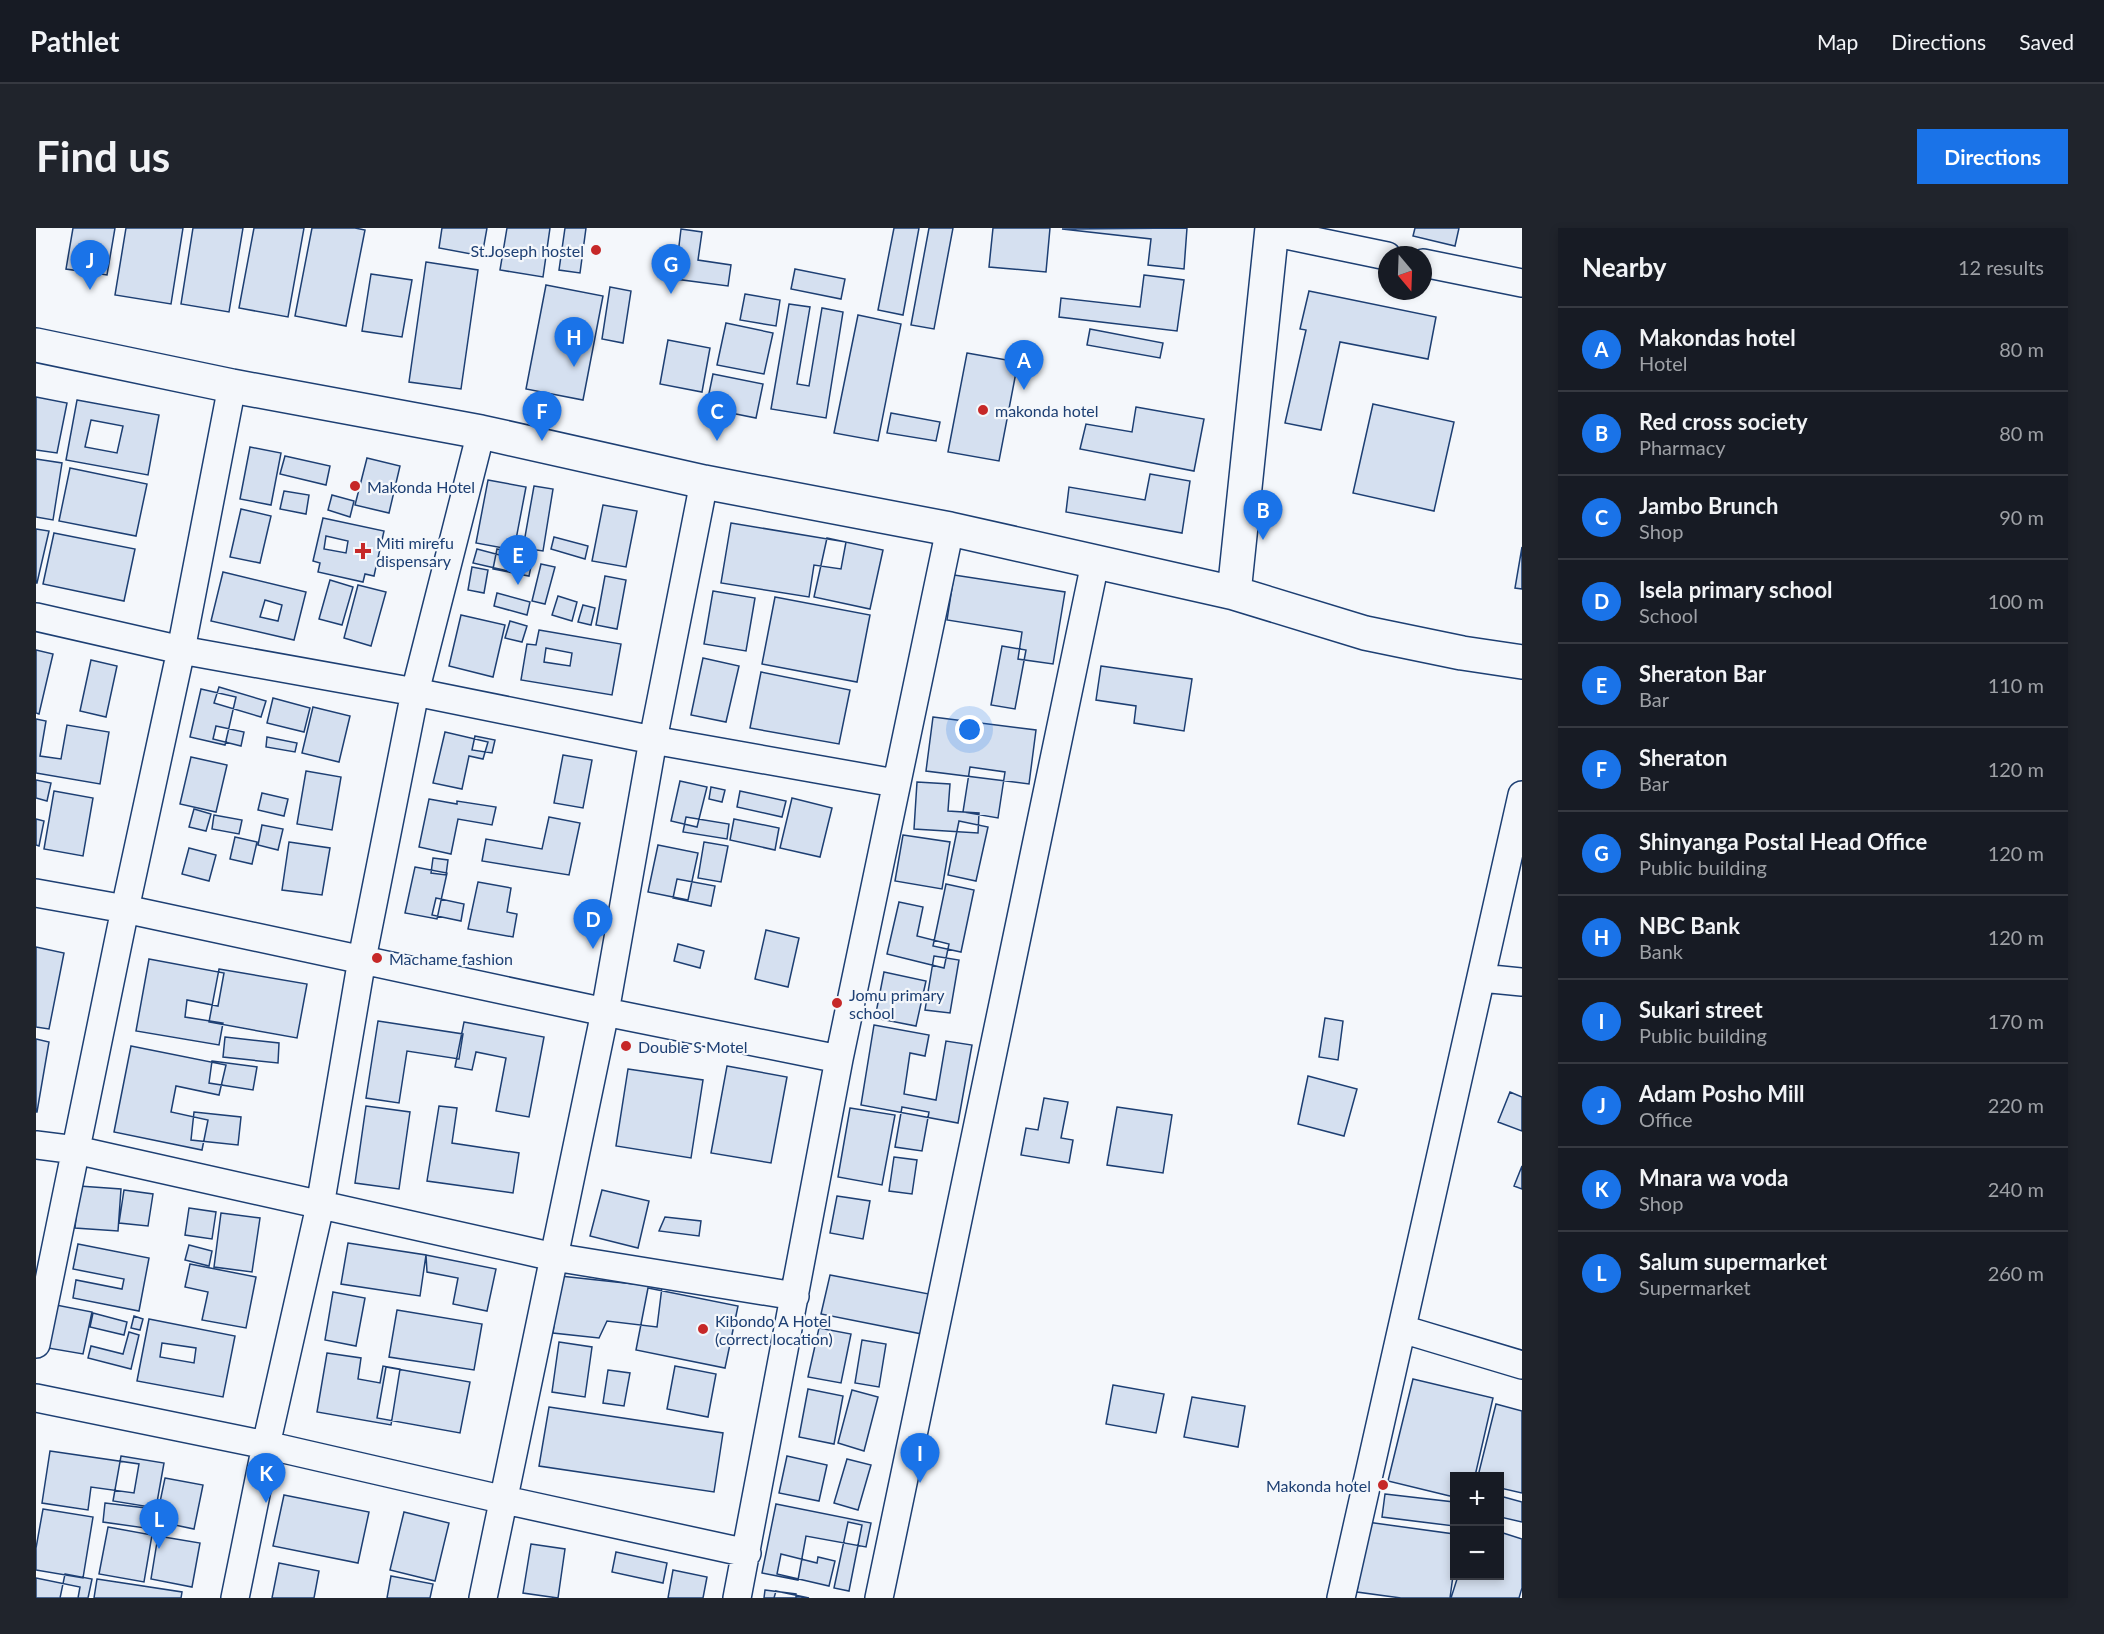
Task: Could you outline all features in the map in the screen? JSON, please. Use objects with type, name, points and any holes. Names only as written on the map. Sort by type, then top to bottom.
[{"type":"street","points":[[1234,593],[1272,230],[1378,254]]},
{"type":"street","points":[[1432,265],[1522,283]]},
{"type":"street","points":[[36,345],[232,386],[481,432],[704,482],[950,529],[1234,593],[1365,633],[1462,653],[1522,662]]},
{"type":"street","points":[[36,1344],[124,909],[181,650],[232,386]]},
{"type":"street","points":[[235,1598],[266,1445],[320,1206],[362,959],[416,692],[481,432]]},
{"type":"street","points":[[483,1598],[605,1012],[653,740],[704,482]]},
{"type":"street","points":[[737,1598],[839,1059],[950,529]]},
{"type":"street","points":[[879,1598],[1095,563]]},
{"type":"street","points":[[36,617],[181,650],[416,692],[653,740],[895,783]]},
{"type":"street","points":[[1341,1598],[1522,795]]},
{"type":"street","points":[[36,893],[124,909],[605,1012],[839,1059]]},
{"type":"street","points":[[1481,978],[1522,982]]},
{"type":"street","points":[[36,1145],[76,1150],[554,1257],[795,1296]]},
{"type":"street","points":[[1402,1329],[1522,1365]]},
{"type":"street","points":[[36,1398],[266,1445],[747,1553]]},
{"type":"building","points":[[73,228],[115,228],[107,275],[66,269]]},
{"type":"building","points":[[126,228],[183,228],[171,304],[115,295]]},
{"type":"building","points":[[193,228],[243,228],[229,312],[181,304]]},
{"type":"building","points":[[254,228],[304,228],[288,317],[239,308]]},
{"type":"building","points":[[312,228],[365,230],[346,326],[295,316]]},
{"type":"building","points":[[442,228],[487,228],[482,256],[439,248]]},
{"type":"building","points":[[507,228],[550,228],[543,277],[500,270]]},
{"type":"building","points":[[565,228],[586,228],[580,273],[559,270]]},
{"type":"building","points":[[894,228],[919,228],[903,315],[878,310]]},
{"type":"building","points":[[929,228],[953,228],[934,329],[911,325]]},
{"type":"building","points":[[993,228],[1050,228],[1046,272],[989,267]]},
{"type":"building","points":[[1187,228],[1184,269],[1148,265],[1151,239],[1062,229]]},
{"type":"building","points":[[1415,228],[1459,228],[1455,246],[1413,236]]},
{"type":"building","points":[[681,229],[702,232],[698,260],[731,265],[728,286],[675,279]]},
{"type":"building","points":[[426,262],[478,270],[461,389],[409,382]]},
{"type":"building","points":[[795,269],[845,279],[841,299],[791,289]]},
{"type":"building","points":[[371,274],[412,280],[402,337],[362,331]]},
{"type":"building","points":[[1144,275],[1184,280],[1177,331],[1059,317],[1061,298],[1140,307]]},
{"type":"building","points":[[546,285],[603,296],[583,400],[526,389]]},
{"type":"building","points":[[610,287],[631,291],[623,343],[602,339]]},
{"type":"building","points":[[1309,291],[1436,317],[1428,359],[1340,342],[1321,430],[1285,423],[1306,330],[1300,329]]},
{"type":"building","points":[[745,294],[780,300],[776,326],[740,320]]},
{"type":"building","points":[[789,304],[810,307],[797,384],[809,386],[822,308],[843,312],[826,418],[771,409]]},
{"type":"building","points":[[858,315],[901,324],[878,441],[834,433]]},
{"type":"building","points":[[726,323],[773,333],[764,374],[717,365]]},
{"type":"building","points":[[1090,329],[1163,343],[1160,358],[1087,345]]},
{"type":"building","points":[[668,340],[710,348],[702,392],[660,384]]},
{"type":"building","points":[[967,353],[1018,362],[999,461],[948,452]]},
{"type":"building","points":[[713,374],[763,384],[756,418],[706,408]]},
{"type":"building","points":[[36,397],[67,403],[57,453],[36,450]]},
{"type":"building","points":[[77,400],[159,415],[148,475],[66,460]],"holes":[[[91,420],[123,426],[117,453],[85,447]]]},
{"type":"building","points":[[1373,404],[1454,422],[1434,511],[1353,493]]},
{"type":"building","points":[[1136,407],[1204,419],[1194,471],[1080,449],[1086,424],[1132,432]]},
{"type":"building","points":[[891,413],[940,422],[936,441],[887,433]]},
{"type":"building","points":[[250,447],[281,453],[271,505],[240,499]]},
{"type":"building","points":[[285,456],[330,466],[326,485],[280,474]]},
{"type":"building","points":[[367,458],[400,466],[389,513],[355,505]]},
{"type":"building","points":[[36,459],[62,463],[53,520],[36,517]]},
{"type":"building","points":[[70,468],[147,484],[136,536],[59,521]]},
{"type":"building","points":[[1150,474],[1190,481],[1182,533],[1066,512],[1069,487],[1145,500]]},
{"type":"building","points":[[488,480],[526,487],[514,550],[476,543]]},
{"type":"building","points":[[534,486],[553,489],[543,551],[523,548]]},
{"type":"building","points":[[284,491],[309,495],[306,514],[280,509]]},
{"type":"building","points":[[332,495],[354,501],[350,517],[328,510]]},
{"type":"building","points":[[603,505],[637,511],[626,567],[592,561]]},
{"type":"building","points":[[241,509],[271,516],[260,563],[230,557]]},
{"type":"building","name":"Miti mirefu dispensary","points":[[323,518],[384,531],[374,576],[365,574],[363,582],[318,572],[320,563],[313,561]],"holes":[[[326,536],[348,541],[346,553],[324,549]]]},
{"type":"building","points":[[731,523],[846,542],[841,569],[814,565],[809,597],[721,583]]},
{"type":"building","points":[[36,529],[49,531],[37,583],[36,583]]},
{"type":"building","points":[[54,533],[135,549],[124,601],[43,584]]},
{"type":"building","points":[[554,537],[588,546],[585,559],[551,549]]},
{"type":"building","points":[[827,538],[883,550],[870,609],[814,597]]},
{"type":"building","points":[[1522,547],[1522,589],[1515,588]]},
{"type":"building","points":[[477,549],[511,558],[508,571],[473,563]]},
{"type":"building","points":[[497,549],[533,557],[529,576],[493,569]]},
{"type":"building","points":[[541,564],[555,567],[545,604],[532,601]]},
{"type":"building","points":[[472,567],[488,570],[484,593],[468,590]]},
{"type":"building","points":[[223,572],[306,592],[294,640],[211,621]],"holes":[[[265,600],[282,605],[278,621],[260,617]]]},
{"type":"building","points":[[954,575],[1065,592],[1053,664],[1018,659],[1022,632],[947,620]]},
{"type":"building","points":[[605,576],[626,580],[617,629],[596,625]]},
{"type":"building","points":[[330,580],[353,587],[342,625],[319,619]]},
{"type":"building","points":[[358,585],[386,592],[371,646],[344,638]]},
{"type":"building","points":[[713,591],[755,598],[746,651],[704,644]]},
{"type":"building","points":[[497,593],[530,602],[527,615],[494,606]]},
{"type":"building","points":[[558,596],[577,602],[572,621],[552,615]]},
{"type":"building","points":[[775,597],[870,615],[857,682],[762,664]]},
{"type":"building","points":[[583,605],[595,608],[591,625],[578,622]]},
{"type":"building","points":[[461,615],[505,625],[493,677],[449,666]]},
{"type":"building","points":[[510,621],[527,626],[522,642],[505,638]]},
{"type":"building","points":[[539,630],[621,644],[612,695],[521,680],[527,644],[536,645]],"holes":[[[546,648],[572,653],[570,666],[544,662]]]},
{"type":"building","points":[[1002,646],[1026,650],[1015,709],[991,705]]},
{"type":"building","points":[[36,650],[53,654],[39,714],[36,713]]},
{"type":"building","points":[[703,658],[739,666],[726,722],[691,715]]},
{"type":"building","points":[[91,660],[117,666],[106,717],[80,711]]},
{"type":"building","points":[[1101,666],[1192,679],[1184,731],[1134,723],[1136,706],[1096,700]]},
{"type":"building","points":[[761,672],[850,690],[839,744],[750,728]]},
{"type":"building","points":[[219,687],[266,701],[261,717],[214,703]]},
{"type":"building","points":[[201,689],[236,697],[225,745],[190,737]]},
{"type":"building","points":[[273,698],[310,708],[304,732],[267,723]]},
{"type":"building","points":[[313,707],[350,716],[339,762],[302,753]]},
{"type":"building","points":[[933,717],[1036,730],[1029,784],[926,771]]},
{"type":"building","points":[[36,719],[46,721],[40,756],[61,759],[67,725],[109,732],[100,784],[36,773]]},
{"type":"building","points":[[216,726],[244,732],[241,746],[213,739]]},
{"type":"building","points":[[445,732],[488,742],[483,759],[469,756],[462,789],[433,783]]},
{"type":"building","points":[[475,736],[495,740],[492,753],[472,750]]},
{"type":"building","points":[[267,737],[297,743],[295,752],[266,747]]},
{"type":"building","points":[[563,755],[592,760],[583,808],[554,803]]},
{"type":"building","points":[[191,757],[227,765],[216,812],[180,804]]},
{"type":"building","points":[[970,767],[1005,772],[998,818],[963,812]]},
{"type":"building","points":[[306,771],[341,777],[332,830],[297,824]]},
{"type":"building","points":[[36,780],[51,783],[47,801],[36,798]]},
{"type":"building","points":[[680,781],[707,787],[697,827],[671,821]]},
{"type":"building","points":[[917,782],[950,784],[948,811],[979,813],[978,833],[914,829]]},
{"type":"building","points":[[711,787],[725,790],[722,802],[709,799]]},
{"type":"building","points":[[54,791],[93,798],[83,856],[44,849]]},
{"type":"building","points":[[740,791],[786,801],[782,817],[737,807]]},
{"type":"building","points":[[262,793],[288,799],[284,816],[258,810]]},
{"type":"building","points":[[792,798],[832,808],[820,857],[780,848]]},
{"type":"building","points":[[429,799],[496,807],[492,825],[458,819],[451,854],[419,847]]},
{"type":"building","points":[[194,809],[211,814],[206,831],[189,827]]},
{"type":"building","points":[[214,815],[242,820],[239,834],[212,829]]},
{"type":"building","points":[[549,817],[580,823],[569,875],[482,861],[486,839],[542,849]]},
{"type":"building","points":[[686,817],[729,824],[727,839],[683,832]]},
{"type":"building","points":[[36,819],[44,821],[39,846],[36,845]]},
{"type":"building","points":[[734,819],[779,828],[775,850],[730,840]]},
{"type":"building","points":[[959,821],[988,827],[976,881],[948,875]]},
{"type":"building","points":[[262,825],[283,829],[278,850],[258,845]]},
{"type":"building","points":[[903,835],[950,842],[942,889],[895,881]]},
{"type":"building","points":[[235,837],[257,842],[252,864],[230,859]]},
{"type":"building","points":[[289,842],[330,848],[322,895],[282,890]]},
{"type":"building","points":[[704,842],[728,846],[721,882],[698,878]]},
{"type":"building","points":[[658,845],[698,853],[688,900],[648,892]]},
{"type":"building","points":[[189,848],[216,855],[209,881],[182,874]]},
{"type":"building","points":[[433,858],[448,860],[446,875],[431,873]]},
{"type":"building","points":[[415,867],[447,873],[437,919],[405,913]]},
{"type":"building","points":[[677,879],[715,886],[711,906],[673,898]]},
{"type":"building","points":[[478,882],[511,888],[507,912],[517,914],[513,937],[468,929]]},
{"type":"building","points":[[946,884],[974,890],[961,952],[933,946]]},
{"type":"building","points":[[436,898],[464,904],[461,921],[432,915]]},
{"type":"building","points":[[899,902],[923,907],[917,936],[949,944],[944,968],[887,954]]},
{"type":"building","points":[[766,930],[799,938],[788,987],[755,979]]},
{"type":"building","points":[[678,944],[704,951],[700,968],[674,961]]},
{"type":"building","points":[[36,947],[64,953],[49,1029],[36,1027]]},
{"type":"building","points":[[934,956],[959,960],[950,1013],[925,1010]]},
{"type":"building","points":[[149,959],[224,973],[218,1006],[187,1000],[185,1017],[223,1023],[219,1045],[136,1031]]},
{"type":"building","points":[[219,969],[307,984],[297,1038],[209,1022]]},
{"type":"building","points":[[884,972],[926,981],[916,1026],[875,1018]]},
{"type":"building","points":[[1325,1018],[1343,1021],[1338,1060],[1319,1057]]},
{"type":"building","points":[[378,1021],[463,1034],[459,1059],[407,1051],[399,1103],[366,1098]]},
{"type":"building","points":[[464,1022],[544,1037],[529,1117],[496,1111],[506,1058],[476,1052],[472,1070],[455,1067]]},
{"type":"building","points":[[874,1025],[929,1035],[925,1056],[910,1053],[904,1094],[936,1100],[946,1041],[972,1045],[958,1123],[861,1105]]},
{"type":"building","points":[[225,1037],[279,1043],[278,1063],[223,1057]]},
{"type":"building","points":[[36,1039],[49,1042],[37,1112],[36,1112]]},
{"type":"building","points":[[131,1046],[226,1065],[219,1095],[176,1086],[171,1112],[208,1120],[202,1150],[114,1132]]},
{"type":"building","points":[[212,1061],[257,1067],[253,1090],[209,1083]]},
{"type":"building","points":[[727,1066],[787,1077],[771,1163],[711,1153]]},
{"type":"building","points":[[628,1069],[703,1080],[691,1158],[616,1146]]},
{"type":"building","points":[[1308,1076],[1357,1089],[1344,1136],[1298,1124]]},
{"type":"building","points":[[1510,1092],[1522,1097],[1522,1131],[1498,1122]]},
{"type":"building","points":[[1044,1098],[1068,1102],[1061,1138],[1073,1140],[1069,1163],[1021,1155],[1026,1128],[1038,1130]]},
{"type":"building","points":[[366,1106],[410,1112],[399,1189],[355,1183]]},
{"type":"building","points":[[439,1106],[457,1108],[452,1143],[519,1153],[513,1193],[427,1181]]},
{"type":"building","points":[[902,1107],[929,1112],[922,1151],[895,1147]]},
{"type":"building","points":[[1117,1107],[1172,1115],[1163,1173],[1107,1165]]},
{"type":"building","points":[[850,1108],[895,1115],[882,1185],[838,1177]]},
{"type":"building","points":[[194,1112],[241,1117],[238,1145],[191,1140]]},
{"type":"building","points":[[894,1157],[917,1160],[912,1194],[889,1191]]},
{"type":"building","points":[[1522,1166],[1522,1189],[1514,1186]]},
{"type":"building","points":[[79,1186],[121,1189],[118,1231],[75,1228]]},
{"type":"building","points":[[124,1190],[153,1194],[148,1226],[119,1223]]},
{"type":"building","points":[[602,1190],[649,1201],[638,1248],[590,1236]]},
{"type":"building","points":[[837,1196],[870,1201],[863,1239],[830,1233]]},
{"type":"building","points":[[189,1208],[216,1212],[212,1239],[185,1235]]},
{"type":"building","points":[[221,1213],[260,1218],[252,1272],[214,1267]]},
{"type":"building","points":[[665,1217],[701,1221],[699,1236],[659,1231]]},
{"type":"building","points":[[348,1243],[426,1255],[420,1296],[341,1284]]},
{"type":"building","points":[[78,1244],[149,1258],[139,1311],[73,1298],[76,1280],[122,1289],[124,1279],[73,1269]]},
{"type":"building","points":[[189,1245],[212,1251],[209,1266],[185,1260]]},
{"type":"building","points":[[426,1255],[496,1269],[487,1311],[453,1304],[458,1278],[427,1272]]},
{"type":"building","points":[[190,1264],[256,1277],[246,1328],[202,1320],[208,1292],[185,1287]]},
{"type":"building","points":[[830,1275],[929,1294],[922,1334],[821,1314]]},
{"type":"building","points":[[560,1276],[662,1287],[657,1327],[607,1321],[599,1338],[553,1333]]},
{"type":"building","points":[[648,1288],[738,1306],[725,1368],[636,1350]]},
{"type":"building","points":[[333,1292],[365,1298],[356,1346],[325,1340]]},
{"type":"building","points":[[51,1304],[92,1312],[83,1354],[42,1347]]},
{"type":"building","points":[[397,1310],[482,1324],[474,1370],[389,1357]]},
{"type":"building","points":[[93,1313],[127,1322],[124,1335],[90,1327]]},
{"type":"building","points":[[134,1316],[143,1319],[140,1330],[131,1328]]},
{"type":"building","points":[[149,1319],[235,1336],[223,1397],[137,1381]],"holes":[[[162,1343],[196,1348],[194,1363],[160,1357]]]},
{"type":"building","points":[[819,1328],[851,1334],[841,1383],[808,1377]]},
{"type":"building","points":[[129,1332],[139,1335],[131,1369],[88,1358],[91,1346],[123,1354]]},
{"type":"building","points":[[862,1340],[886,1344],[879,1387],[855,1383]]},
{"type":"building","points":[[559,1342],[592,1347],[585,1397],[552,1392]]},
{"type":"building","points":[[327,1353],[361,1358],[358,1379],[380,1383],[383,1366],[400,1369],[391,1425],[317,1412]]},
{"type":"building","points":[[675,1366],[716,1374],[708,1417],[667,1409]]},
{"type":"building","points":[[386,1367],[470,1382],[460,1433],[377,1418]]},
{"type":"building","points":[[608,1370],[630,1373],[624,1406],[603,1403]]},
{"type":"building","points":[[1413,1379],[1493,1398],[1476,1472],[1450,1472],[1450,1496],[1388,1481]]},
{"type":"building","points":[[1113,1385],[1164,1394],[1156,1433],[1106,1424]]},
{"type":"building","points":[[808,1389],[843,1396],[834,1444],[799,1437]]},
{"type":"building","points":[[852,1390],[878,1397],[864,1451],[838,1443]]},
{"type":"building","points":[[1192,1397],[1245,1406],[1238,1447],[1184,1437]]},
{"type":"building","points":[[1496,1404],[1522,1411],[1522,1493],[1504,1489],[1504,1472],[1479,1472]]},
{"type":"building","points":[[549,1407],[723,1433],[714,1492],[539,1466]]},
{"type":"building","points":[[50,1451],[139,1464],[134,1493],[91,1487],[88,1510],[42,1503]]},
{"type":"building","points":[[121,1456],[164,1463],[156,1508],[113,1501]]},
{"type":"building","points":[[787,1456],[827,1465],[819,1501],[779,1493]]},
{"type":"building","points":[[847,1459],[871,1465],[858,1510],[834,1503]]},
{"type":"building","points":[[165,1478],[203,1485],[194,1529],[156,1521]]},
{"type":"building","points":[[1385,1494],[1450,1502],[1450,1526],[1382,1517]]},
{"type":"building","points":[[284,1495],[369,1512],[358,1563],[273,1546]]},
{"type":"building","points":[[1504,1497],[1522,1502],[1522,1522],[1504,1518]]},
{"type":"building","points":[[105,1503],[154,1509],[152,1529],[103,1522]]},
{"type":"building","points":[[776,1504],[871,1523],[866,1547],[806,1536],[798,1580],[762,1573]]},
{"type":"building","points":[[43,1509],[93,1517],[83,1578],[36,1570],[36,1548]]},
{"type":"building","points":[[404,1512],[449,1523],[435,1581],[390,1570]]},
{"type":"building","points":[[848,1522],[862,1525],[849,1591],[834,1588]]},
{"type":"building","points":[[1367,1522],[1450,1533],[1450,1580],[1452,1580],[1450,1598],[1401,1598],[1357,1592]]},
{"type":"building","points":[[108,1527],[152,1535],[144,1582],[99,1574]]},
{"type":"building","points":[[1504,1533],[1522,1539],[1522,1588],[1519,1598],[1451,1598],[1457,1580],[1504,1580]]},
{"type":"building","points":[[158,1536],[200,1543],[192,1587],[151,1579]]},
{"type":"building","points":[[531,1544],[565,1549],[558,1598],[523,1593]]},
{"type":"building","points":[[616,1552],[667,1563],[663,1583],[612,1572]]},
{"type":"building","points":[[781,1554],[817,1563],[818,1557],[835,1561],[829,1586],[777,1574]]},
{"type":"building","points":[[279,1563],[319,1571],[314,1598],[272,1598]]},
{"type":"building","points":[[673,1570],[707,1577],[703,1598],[668,1598]]},
{"type":"building","points":[[65,1574],[92,1579],[88,1598],[60,1598]]},
{"type":"building","points":[[391,1576],[433,1584],[430,1598],[387,1598]]},
{"type":"building","points":[[36,1578],[80,1587],[78,1598],[36,1598]]},
{"type":"building","points":[[97,1579],[182,1592],[181,1598],[94,1598]]},
{"type":"building","points":[[765,1590],[796,1594],[796,1598],[764,1598]]},
{"type":"building","points":[[776,1591],[809,1598],[774,1598]]},
{"type":"place","name":"St.Joseph hostel","points":[[596,250]]},
{"type":"place","name":"Adam Posho Mill","points":[[90,290]]},
{"type":"place","name":"Shinyanga Postal Head Office","points":[[671,294]]},
{"type":"place","name":"NBC Bank","points":[[574,367]]},
{"type":"place","name":"Makondas hotel","points":[[1024,390]]},
{"type":"place","name":"makonda hotel","points":[[983,410]]},
{"type":"place","name":"Sheraton","points":[[542,441]]},
{"type":"place","name":"Jambo Brunch","points":[[717,441]]},
{"type":"place","name":"Makonda Hotel","points":[[355,486]]},
{"type":"place","name":"Red cross society","points":[[1263,540]]},
{"type":"place","name":"Miti mirefu dispensary","points":[[363,551]]},
{"type":"place","name":"Sheraton Bar","points":[[518,585]]},
{"type":"place","name":"Isela primary school","points":[[593,949]]},
{"type":"place","name":"Machame fashion","points":[[377,958]]},
{"type":"place","name":"Jomu primary school","points":[[837,1003]]},
{"type":"place","name":"Double S Motel","points":[[626,1046]]},
{"type":"place","name":"Kibondo A Hotel (correct location)","points":[[703,1329]]},
{"type":"place","name":"Sukari street","points":[[920,1483]]},
{"type":"place","name":"Makonda hotel","points":[[1383,1485]]},
{"type":"place","name":"Mnara wa voda","points":[[266,1503]]},
{"type":"place","name":"Salum supermarket","points":[[159,1549]]}]
